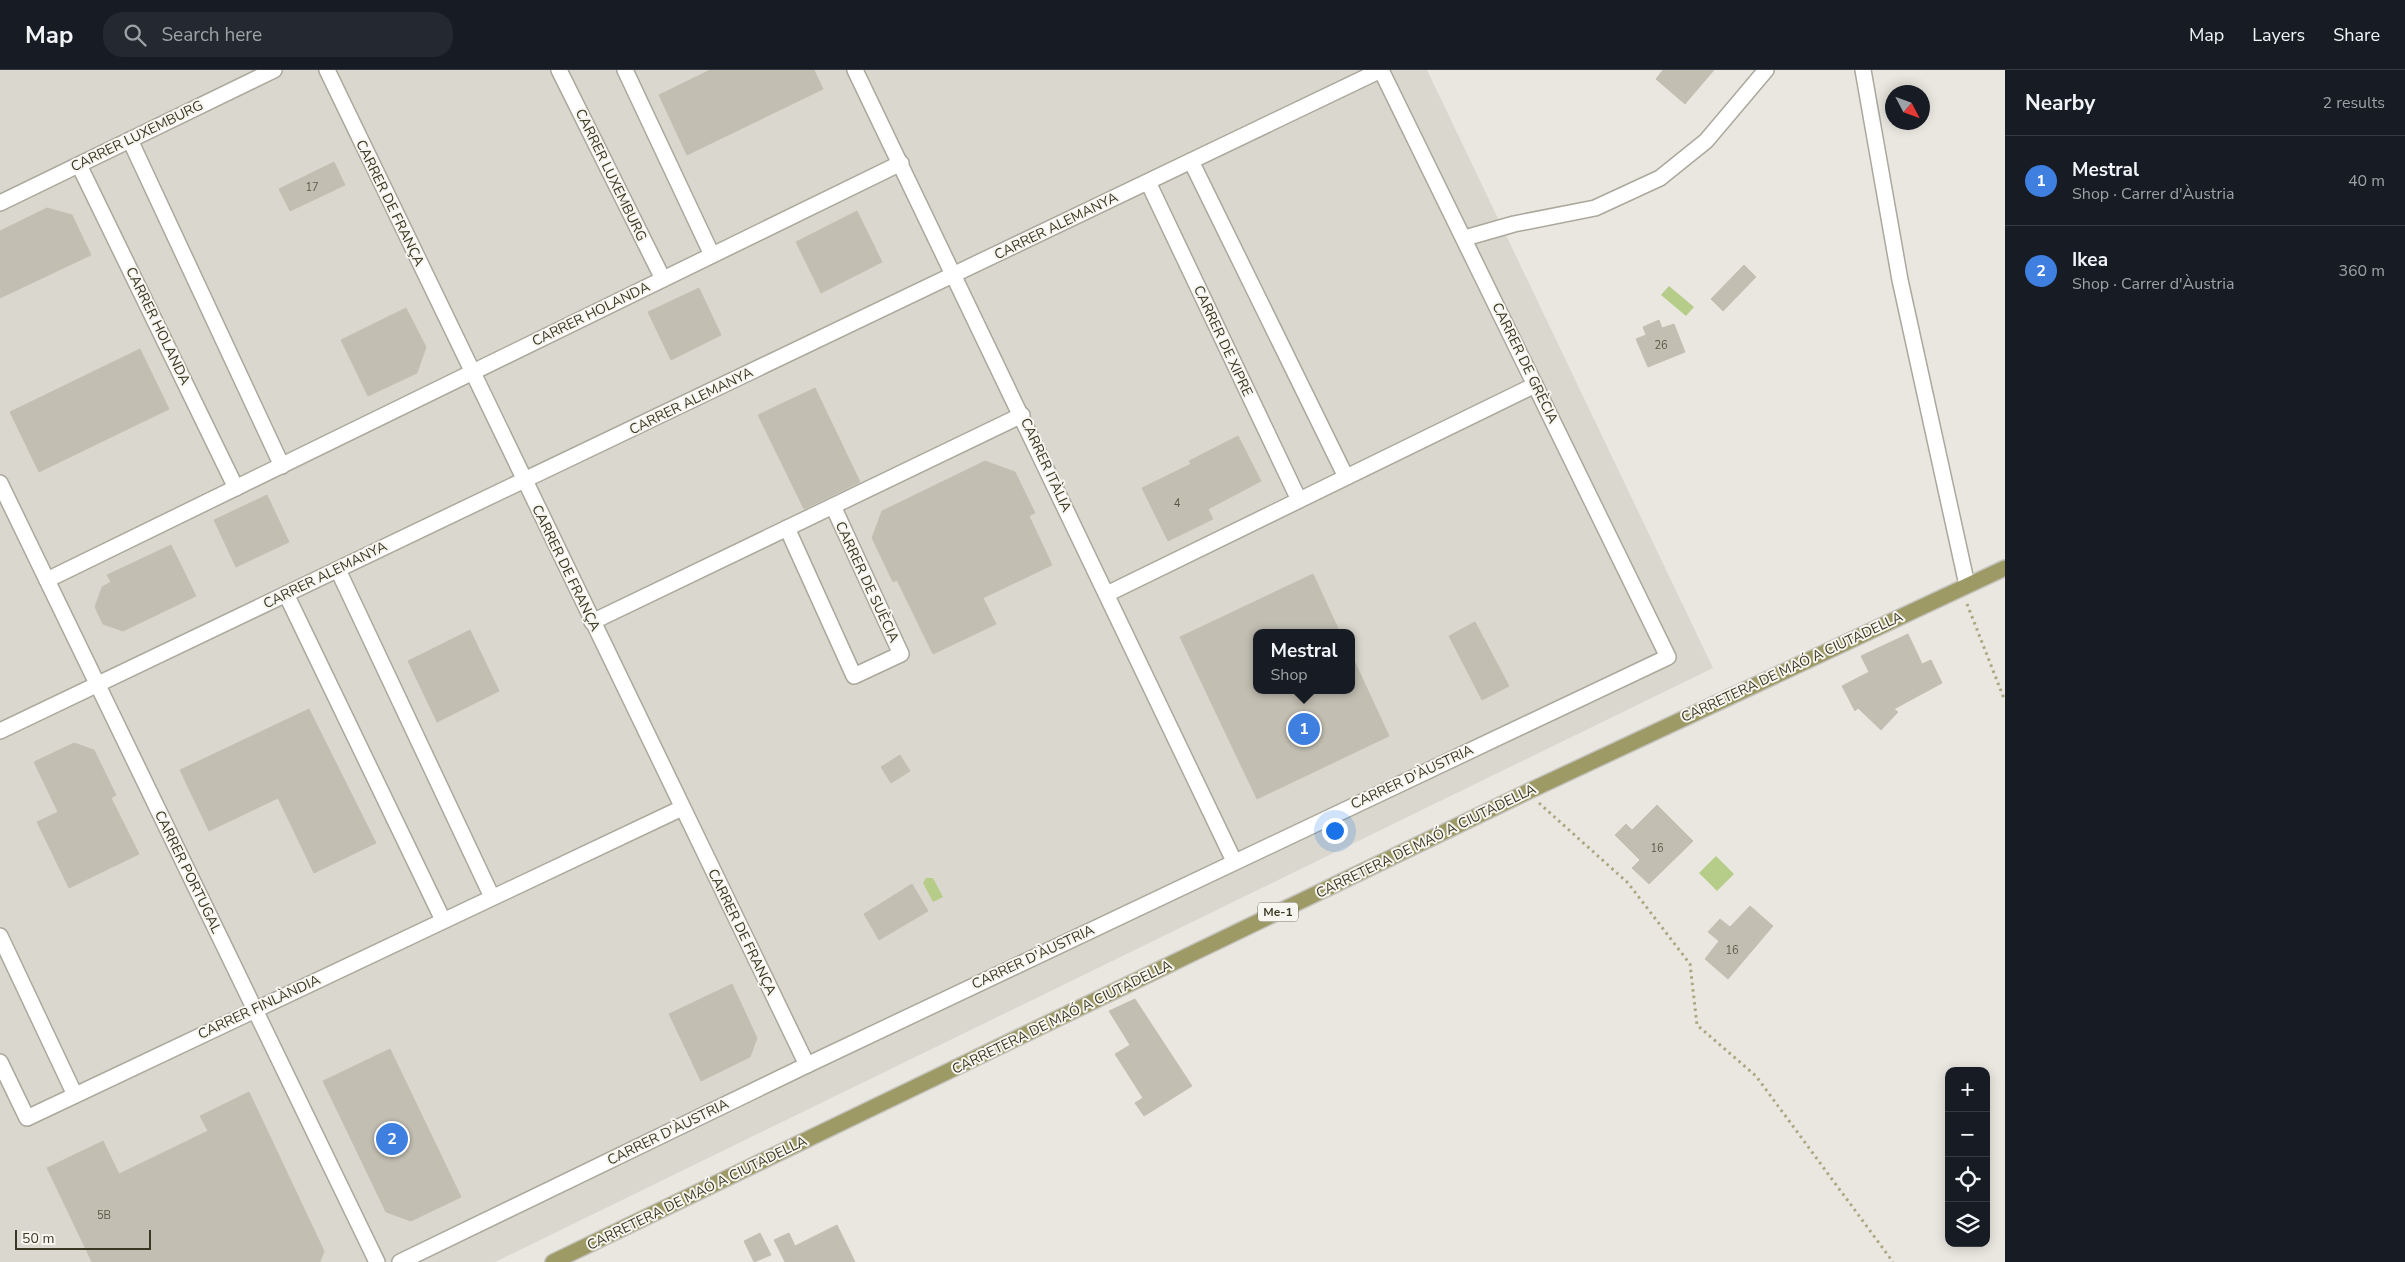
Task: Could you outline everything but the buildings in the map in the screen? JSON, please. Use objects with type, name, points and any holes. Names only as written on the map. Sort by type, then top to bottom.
[{"type":"main road","name":"CARRETERA DE MAÓ A CIUTADELLA","points":[[553,1262],[1527,792],[2005,568]]},
{"type":"street","name":"CARRER LUXEMBURG","points":[[0,203],[274,70]]},
{"type":"street","name":"CARRER DE FRANÇA","points":[[326,70],[807,1065]]},
{"type":"street","name":"CARRER LUXEMBURG","points":[[559,70],[663,279]]},
{"type":"street","points":[[624,70],[712,255]]},
{"type":"street","name":"CARRER ITÀLIA","points":[[856,70],[1234,861]]},
{"type":"street","name":"CARRER ALEMANYA","points":[[0,731],[1382,70]]},
{"type":"street","name":"CARRER DE GRÈCIA","points":[[1382,70],[1668,657]]},
{"type":"street","points":[[1465,238],[1514,224],[1595,208],[1660,178],[1706,141],[1766,70]]},
{"type":"street","points":[[1863,70],[1900,280],[1964,586]]},
{"type":"street","points":[[130,140],[282,466]]},
{"type":"street","points":[[1191,161],[1346,477]]},
{"type":"street","name":"CARRER HOLANDA","points":[[47,580],[900,163]]},
{"type":"street","name":"CARRER HOLANDA","points":[[79,165],[236,488]]},
{"type":"street","name":"CARRER DE XIPRE","points":[[1148,182],[1299,500]]},
{"type":"street","points":[[1107,594],[1535,385]]},
{"type":"street","name":"CARRER DE SUÈCIA","points":[[592,622],[1022,415]]},
{"type":"street","name":"CARRER PORTUGAL","points":[[0,483],[376,1262]]},
{"type":"street","name":"CARRER DE SUÈCIA","points":[[787,528],[854,676],[901,654],[833,506]]},
{"type":"street","points":[[338,570],[492,897]]},
{"type":"street","points":[[286,594],[443,920]]},
{"type":"street","name":"CARRER D'ÀUSTRIA","points":[[400,1262],[1234,861],[1668,657]]},
{"type":"street","name":"CARRER FINLÀNDIA","points":[[0,1062],[27,1118],[682,808]]},
{"type":"street","points":[[0,936],[75,1095]]},
{"type":"path","points":[[1964,586],[2005,701]]},
{"type":"path","points":[[1527,792],[1628,883],[1690,964],[1697,1025],[1756,1076],[1893,1262]]},
{"type":"shaded area","points":[[0,70],[1427,70],[1713,668],[495,1262],[0,1262]]},
{"type":"shaded area","points":[[1669,286],[1694,307],[1686,316],[1661,295]]},
{"type":"shaded area","points":[[1716,856],[1734,874],[1717,891],[1699,873]]},
{"type":"shaded area","points":[[926,878],[933,878],[943,897],[933,902],[923,883]]},
{"type":"place","name":"Mestral","points":[[1304,729]]},
{"type":"place","name":"Ikea","points":[[392,1139]]}]
